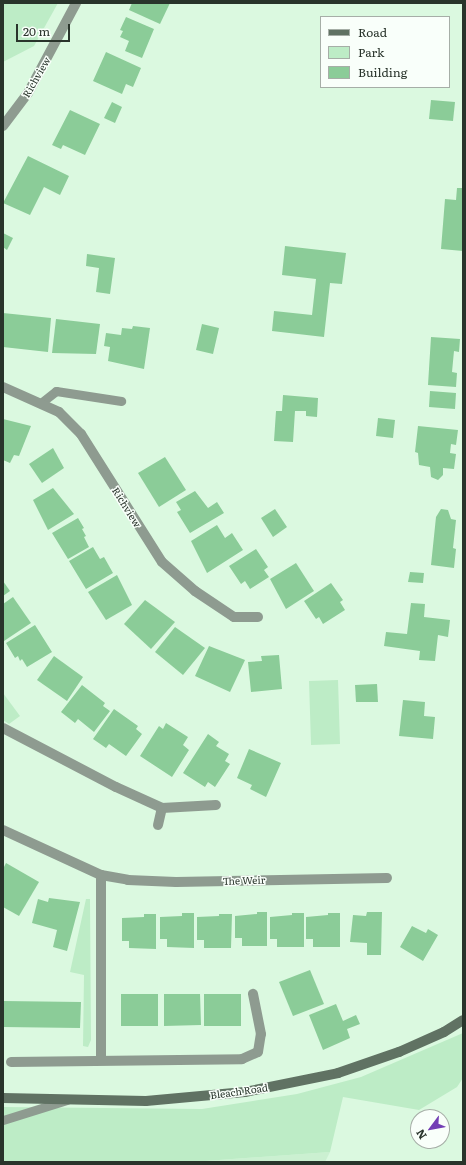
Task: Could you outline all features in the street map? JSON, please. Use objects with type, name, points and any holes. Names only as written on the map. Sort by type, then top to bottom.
[{"type":"street","name":"Richview","points":[[3,126],[28,93],[76,3]]},
{"type":"street","name":"Richview","points":[[3,387],[42,402],[59,412],[80,434],[162,562],[195,591],[234,617],[258,617]]},
{"type":"street","points":[[3,728],[116,788],[162,808],[216,804]]},
{"type":"street","points":[[158,825],[162,808]]},
{"type":"street","name":"The Weir","points":[[3,830],[101,875],[176,882],[387,878]]},
{"type":"street","points":[[101,875],[101,1059]]},
{"type":"street","points":[[11,1062],[101,1059],[242,1059],[258,1052],[261,1034],[253,994]]},
{"type":"street","name":"Bleach Road","points":[[3,1098],[146,1101],[245,1092],[330,1075],[399,1052],[463,1020]]},
{"type":"lane","points":[[42,402],[56,392],[121,401]]},
{"type":"lane","points":[[3,1120],[70,1099]]},
{"type":"shaded area","points":[[330,1152],[325,1162],[192,1162]]},
{"type":"green space","points":[[3,3],[58,3],[34,46],[3,62]]},
{"type":"green space","points":[[338,680],[340,744],[311,745],[309,681]]},
{"type":"green space","points":[[3,693],[20,716],[9,724],[3,720]]},
{"type":"green space","points":[[86,899],[90,899],[91,1040],[88,1047],[83,1046],[84,975],[70,972]]},
{"type":"green space","points":[[463,1033],[463,1078],[457,1087],[421,1109],[343,1097],[330,1152],[192,1162],[3,1162],[3,1107],[202,1109],[297,1094],[361,1077]]},
{"type":"building","points":[[132,3],[170,3],[160,24],[129,10]]},
{"type":"building","points":[[126,17],[154,29],[142,58],[125,51],[129,41],[120,37],[123,31],[120,30]]},
{"type":"building","points":[[106,52],[141,68],[133,87],[126,84],[122,94],[93,81]]},
{"type":"building","points":[[431,100],[455,102],[453,121],[429,119]]},
{"type":"building","points":[[112,102],[122,107],[115,123],[104,118]]},
{"type":"building","points":[[70,110],[100,124],[85,155],[63,145],[61,149],[52,145]]},
{"type":"building","points":[[28,156],[69,176],[60,195],[44,187],[30,215],[3,203]]},
{"type":"building","points":[[457,188],[463,188],[463,251],[441,249],[445,199],[456,200]]},
{"type":"building","points":[[3,233],[13,238],[7,250],[3,247]]},
{"type":"building","points":[[285,246],[346,253],[342,284],[330,283],[324,337],[272,331],[274,311],[312,315],[316,279],[282,275]]},
{"type":"building","points":[[87,254],[115,258],[110,294],[96,292],[99,268],[86,266]]},
{"type":"building","points":[[3,313],[51,318],[48,352],[3,347]]},
{"type":"building","points":[[56,319],[100,324],[96,354],[52,353]]},
{"type":"building","points":[[202,324],[219,328],[213,354],[196,350]]},
{"type":"building","points":[[133,326],[150,328],[144,369],[108,361],[110,347],[104,346],[106,333],[121,335],[122,328],[132,329]]},
{"type":"building","points":[[431,337],[460,339],[459,352],[454,351],[452,372],[457,373],[456,387],[428,385]]},
{"type":"building","points":[[430,391],[456,393],[455,409],[429,407]]},
{"type":"building","points":[[283,395],[318,398],[317,417],[306,416],[306,411],[295,411],[293,442],[274,441],[276,411],[282,411]]},
{"type":"building","points":[[378,418],[395,420],[393,438],[376,436]]},
{"type":"building","points":[[3,419],[31,426],[19,456],[14,455],[10,463],[3,460]]},
{"type":"building","points":[[418,426],[458,430],[456,445],[451,444],[450,453],[456,454],[454,469],[443,468],[443,475],[438,480],[431,477],[430,467],[419,465],[418,453],[415,452]]},
{"type":"building","points":[[53,448],[64,468],[42,483],[29,464]]},
{"type":"building","points":[[165,457],[186,490],[159,507],[138,473]]},
{"type":"building","points":[[53,488],[74,514],[48,530],[33,500]]},
{"type":"building","points":[[195,491],[208,508],[217,502],[224,513],[190,533],[177,512],[181,510],[176,502]]},
{"type":"building","points":[[275,509],[287,527],[273,537],[261,518]]},
{"type":"building","points":[[441,509],[448,510],[451,519],[456,520],[453,548],[456,549],[454,568],[431,565],[436,517]]},
{"type":"building","points":[[78,518],[84,528],[82,529],[86,536],[84,537],[89,547],[68,559],[52,533]]},
{"type":"building","points":[[217,525],[225,538],[232,533],[243,550],[207,573],[191,541]]},
{"type":"building","points":[[93,547],[100,559],[104,557],[113,573],[86,589],[69,561]]},
{"type":"building","points":[[256,549],[268,567],[264,570],[269,577],[250,589],[245,581],[241,584],[229,566]]},
{"type":"building","points":[[296,563],[314,591],[286,609],[270,579]]},
{"type":"building","points":[[410,572],[424,573],[423,583],[408,582]]},
{"type":"building","points":[[117,575],[132,605],[106,620],[88,592]]},
{"type":"building","points":[[3,581],[10,591],[3,596]]},
{"type":"building","points":[[331,583],[343,600],[340,602],[345,610],[323,624],[319,617],[316,619],[304,601]]},
{"type":"building","points":[[13,597],[31,623],[4,641],[3,604]]},
{"type":"building","points":[[145,600],[175,622],[151,649],[124,624]]},
{"type":"building","points":[[411,603],[425,604],[424,617],[450,620],[448,637],[438,635],[435,661],[419,660],[420,651],[384,646],[386,632],[407,634]]},
{"type":"building","points":[[35,625],[52,652],[27,667],[22,659],[20,661],[18,656],[15,658],[6,643]]},
{"type":"building","points":[[175,627],[205,648],[183,675],[155,652]]},
{"type":"building","points":[[209,646],[245,660],[230,692],[195,676]]},
{"type":"building","points":[[279,655],[282,689],[251,692],[248,662],[262,661],[261,656]]},
{"type":"building","points":[[54,656],[83,677],[67,701],[37,680]]},
{"type":"building","points":[[377,684],[378,702],[356,702],[355,685]]},
{"type":"building","points":[[82,685],[105,703],[103,706],[110,711],[94,732],[78,719],[75,723],[61,712]]},
{"type":"building","points":[[403,700],[425,702],[424,716],[435,717],[433,739],[399,736]]},
{"type":"building","points":[[114,709],[138,726],[136,729],[142,734],[126,756],[109,744],[106,748],[93,739]]},
{"type":"building","points":[[166,723],[188,737],[183,745],[189,750],[172,777],[140,756],[159,726],[163,729]]},
{"type":"building","points":[[208,734],[219,742],[216,746],[229,754],[225,761],[230,764],[215,787],[208,782],[205,787],[183,773]]},
{"type":"building","points":[[249,749],[281,763],[266,797],[250,789],[252,785],[237,778]]},
{"type":"building","points":[[6,863],[39,882],[19,916],[3,907],[3,869]]},
{"type":"building","points":[[49,898],[80,902],[67,951],[53,947],[57,930],[32,923],[38,899],[48,902]]},
{"type":"building","points":[[257,912],[267,912],[267,946],[242,946],[242,938],[235,938],[235,916],[257,914]]},
{"type":"building","points":[[367,912],[382,912],[381,955],[367,955],[367,943],[350,942],[353,915],[366,916]]},
{"type":"building","points":[[182,913],[194,913],[194,948],[167,947],[167,939],[160,939],[160,917],[182,916]]},
{"type":"building","points":[[292,913],[304,913],[304,947],[277,947],[277,939],[270,939],[270,917],[292,915]]},
{"type":"building","points":[[328,913],[340,913],[340,947],[313,947],[313,939],[306,939],[306,917],[328,915]]},
{"type":"building","points":[[144,914],[156,914],[156,949],[129,948],[129,941],[122,941],[122,918],[144,917]]},
{"type":"building","points":[[219,914],[232,914],[231,948],[204,948],[204,940],[197,940],[197,917],[219,916]]},
{"type":"building","points":[[412,926],[426,933],[428,929],[438,935],[423,961],[400,947]]},
{"type":"building","points":[[310,970],[324,1004],[293,1016],[279,982]]},
{"type":"building","points":[[121,994],[158,994],[158,1026],[121,1026]]},
{"type":"building","points":[[164,994],[200,994],[201,1025],[164,1026]]},
{"type":"building","points":[[204,994],[241,994],[241,1026],[204,1026]]},
{"type":"building","points":[[3,1001],[81,1002],[80,1028],[3,1027]]},
{"type":"building","points":[[336,1004],[343,1021],[356,1015],[360,1024],[347,1029],[350,1038],[323,1050],[309,1015]]}]
